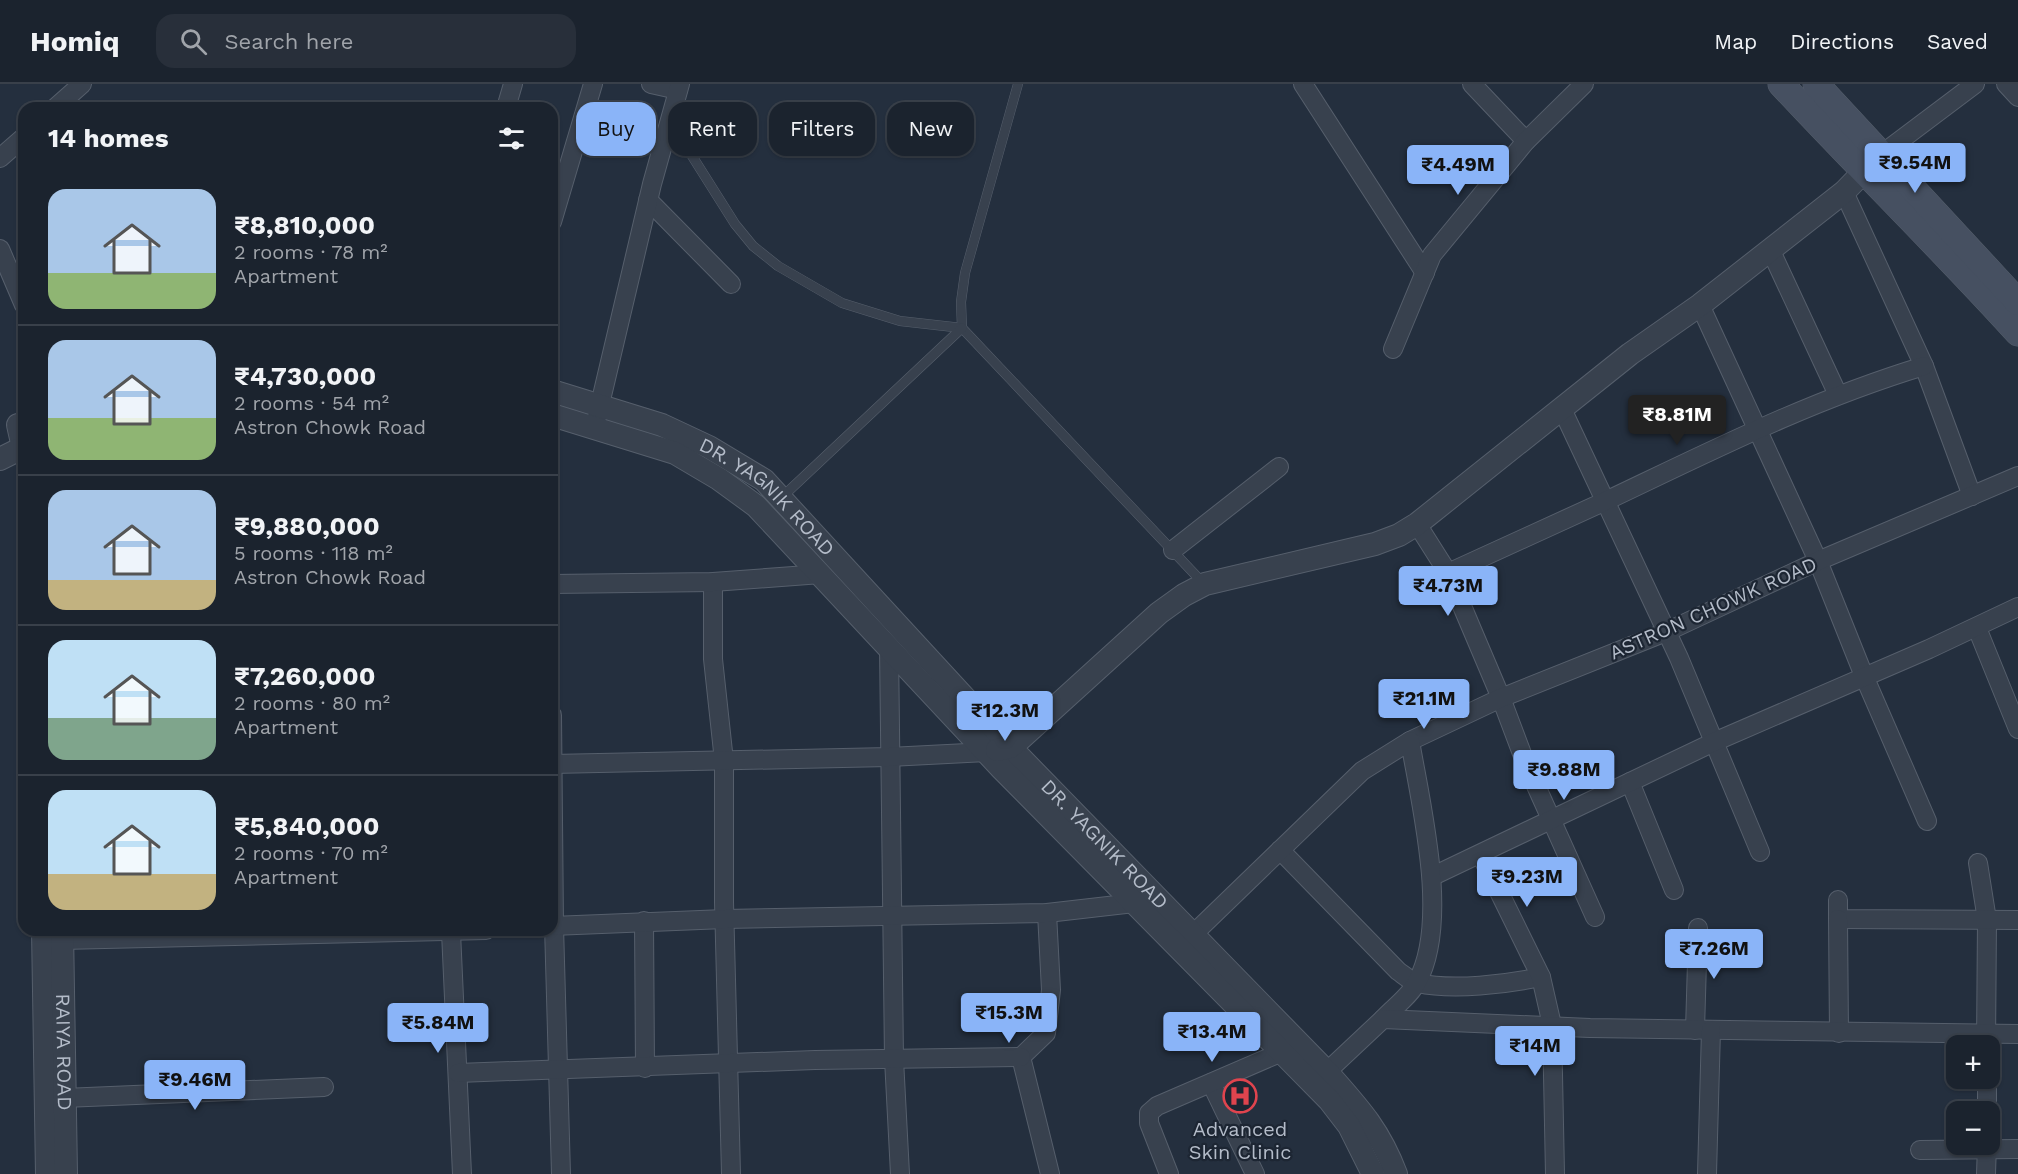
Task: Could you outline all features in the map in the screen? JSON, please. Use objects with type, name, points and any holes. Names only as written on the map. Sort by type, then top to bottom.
[{"type":"main road","points":[[1781,84],[1862,172],[1964,274],[2018,333]]},
{"type":"main road","points":[[1816,84],[2018,302]]},
{"type":"street","points":[[62,102],[82,84]]},
{"type":"street","points":[[508,102],[513,84]]},
{"type":"street","points":[[558,202],[593,84]]},
{"type":"street","points":[[651,84],[679,87],[674,102]]},
{"type":"street","points":[[1303,84],[1425,273]]},
{"type":"street","points":[[1472,84],[1526,141]]},
{"type":"street","points":[[1393,349],[1432,255],[1526,141],[1584,84]]},
{"type":"street","points":[[558,764],[889,757],[987,752],[1010,747],[1159,613],[1184,595],[1205,584],[1375,544],[1398,536],[1417,524],[1630,354],[1700,305],[1844,192],[1882,154],[1975,84]]},
{"type":"street","points":[[2006,84],[2018,97]]},
{"type":"street","points":[[595,428],[668,123]]},
{"type":"street","points":[[0,158],[18,142]]},
{"type":"street","points":[[1844,192],[1924,366],[1972,495]]},
{"type":"street","points":[[648,200],[731,284]]},
{"type":"street","points":[[0,249],[18,291]]},
{"type":"street","points":[[1770,249],[1838,395]]},
{"type":"street","points":[[1700,305],[1818,561],[1864,676],[1928,822]]},
{"type":"street","points":[[1448,573],[1756,428],[1838,395],[1924,366]]},
{"type":"street","name":"DR. YAGNIK ROAD","points":[[558,396],[600,404],[662,425],[709,447],[764,480],[1010,747],[1145,902],[1320,1078],[1372,1126],[1384,1143],[1396,1174]]},
{"type":"street","points":[[1562,409],[1607,500],[1666,632],[1760,852]]},
{"type":"street","points":[[558,417],[675,453],[719,479],[765,515],[987,752],[1145,902]]},
{"type":"street","points":[[0,459],[18,439]]},
{"type":"street","points":[[1173,550],[1279,467]]},
{"type":"street","name":"ASTRON CHOWK ROAD","points":[[1186,941],[1362,771],[1410,741],[1501,698],[1666,632],[1818,561],[2018,476]]},
{"type":"street","points":[[1417,524],[1448,573],[1524,759],[1595,917]]},
{"type":"street","points":[[558,584],[713,582],[821,574]]},
{"type":"street","points":[[713,582],[713,659],[724,761],[730,1174]]},
{"type":"street","points":[[1433,876],[1714,742],[1977,628],[2018,607]]},
{"type":"street","points":[[1977,628],[2018,729]]},
{"type":"street","points":[[889,647],[894,1059],[900,1174]]},
{"type":"street","points":[[1373,1174],[1349,1126],[1320,1078],[1383,1019],[1417,983],[1429,942],[1433,876],[1410,741]]},
{"type":"street","points":[[1630,782],[1674,890]]},
{"type":"street","points":[[1280,850],[1398,971],[1417,983],[1496,984],[1542,977]]},
{"type":"street","points":[[1481,855],[1542,977],[1552,1025],[1555,1174]]},
{"type":"street","points":[[1978,863],[1987,920],[1986,1035]]},
{"type":"street","points":[[1838,900],[1839,1033]]},
{"type":"street","points":[[558,926],[644,921],[1047,912],[1145,902]]},
{"type":"street","points":[[458,1073],[894,1059],[1021,1058],[1046,1033],[1051,990],[1047,912]]},
{"type":"street","points":[[1838,919],[2018,920]]},
{"type":"street","points":[[644,921],[645,1068]]},
{"type":"street","points":[[1698,928],[1707,1174]]},
{"type":"street","name":"RAIYA ROAD","points":[[56,936],[66,1174]]},
{"type":"street","name":"RAIYA ROAD","points":[[47,1174],[56,936]]},
{"type":"street","points":[[451,936],[462,1174]]},
{"type":"street","points":[[553,936],[561,1174]]},
{"type":"street","points":[[1383,1019],[1946,1038]]},
{"type":"street","points":[[2000,1037],[2018,1034]]},
{"type":"street","points":[[1168,1174],[1149,1123],[1149,1113],[1157,1106],[1290,1046]]},
{"type":"street","points":[[1021,1058],[1050,1174]]},
{"type":"street","points":[[1211,1083],[1255,1174]]},
{"type":"street","points":[[64,1098],[324,1087]]},
{"type":"street","points":[[2000,1148],[2018,1149]]},
{"type":"street","points":[[1920,1150],[1946,1149]]},
{"type":"street","points":[[1986,1174],[1987,1155]]},
{"type":"lane","points":[[765,515],[962,328],[961,302],[965,273],[1018,84]]},
{"type":"lane","points":[[692,156],[735,224],[753,246],[778,266],[842,303],[900,321],[962,328],[1205,584]]},
{"type":"place","name":"Advanced Skin Clinic","points":[[1240,1096]]}]
